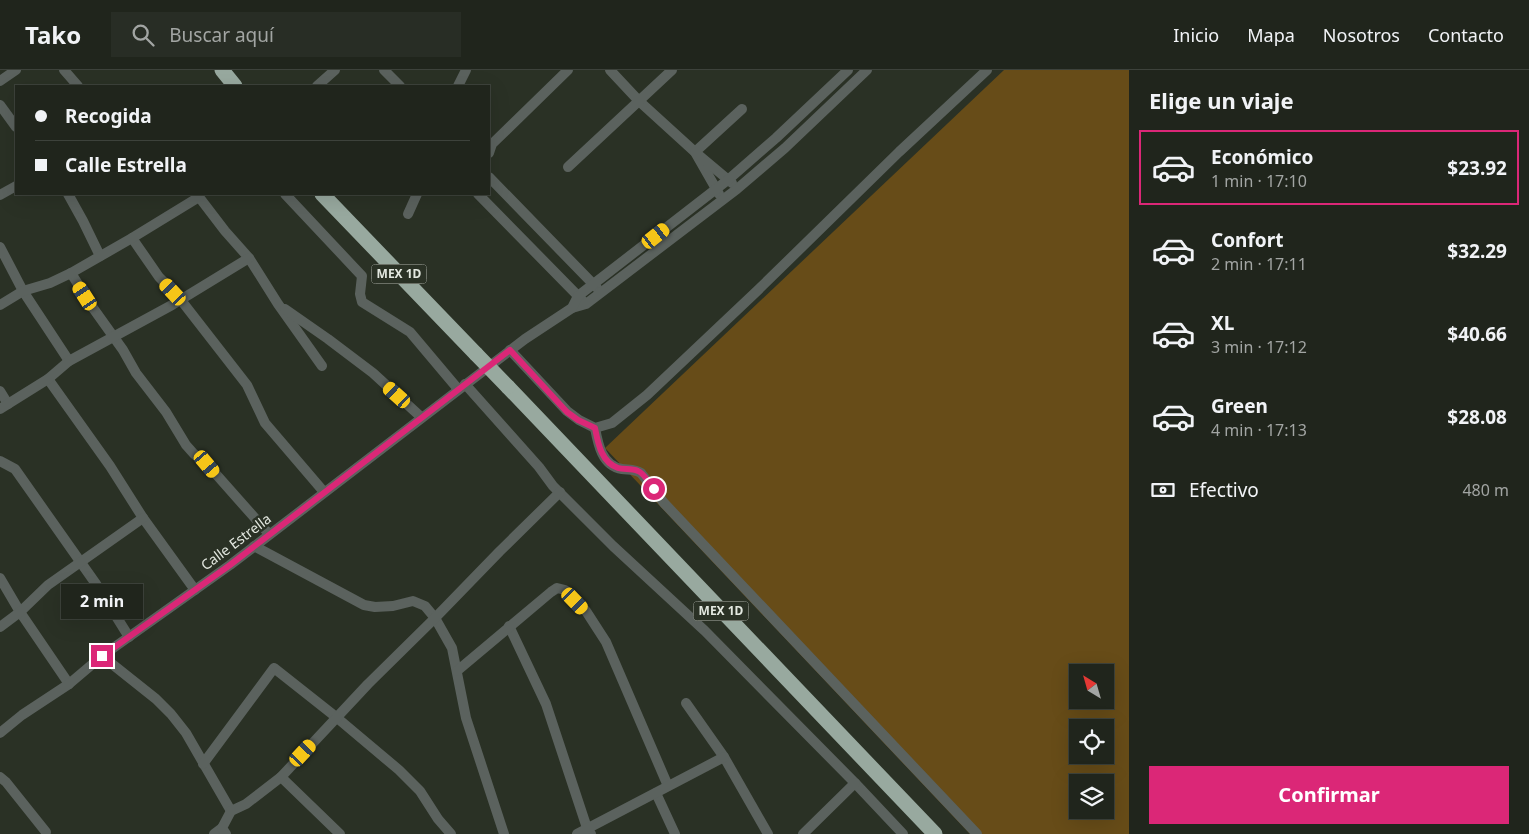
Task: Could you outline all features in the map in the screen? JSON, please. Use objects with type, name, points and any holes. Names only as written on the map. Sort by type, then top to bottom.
[{"type":"highway","points":[[222,70],[234,85]]},
{"type":"highway","name":"MEX 1D","points":[[323,195],[935,834]]},
{"type":"street","points":[[0,80],[16,70]]},
{"type":"street","points":[[64,70],[77,85]]},
{"type":"street","points":[[318,85],[334,70]]},
{"type":"street","points":[[384,70],[394,84]]},
{"type":"street","points":[[458,85],[466,70]]},
{"type":"street","points":[[490,147],[568,70]]},
{"type":"street","points":[[610,70],[639,101],[695,152],[729,179],[737,189]]},
{"type":"street","points":[[568,167],[672,70]]},
{"type":"street","points":[[572,308],[578,296],[729,179],[776,138],[846,70],[856,81]]},
{"type":"street","points":[[510,350],[567,412],[578,420],[595,428],[612,423],[647,395],[987,70]]},
{"type":"street","points":[[479,195],[586,304],[724,200],[784,148],[865,71]]},
{"type":"street","points":[[0,105],[15,126]]},
{"type":"street","points":[[695,152],[742,109]]},
{"type":"street","points":[[776,138],[784,148]]},
{"type":"street","points":[[695,152],[724,200]]},
{"type":"street","points":[[490,178],[601,293]]},
{"type":"street","points":[[0,195],[15,187]]},
{"type":"street","points":[[69,195],[100,256]]},
{"type":"street","points":[[0,305],[23,291],[50,283],[71,273],[132,238],[198,195],[225,231],[249,258],[278,304],[322,366]]},
{"type":"street","points":[[286,195],[362,276],[360,294],[362,302],[410,332],[539,466],[553,486],[613,546],[705,631],[903,834]]},
{"type":"street","points":[[408,214],[417,195]]},
{"type":"street","points":[[132,238],[159,278],[180,300],[247,385],[265,423],[324,492]]},
{"type":"street","points":[[0,247],[23,291],[69,361]]},
{"type":"street","points":[[0,391],[4,407],[48,379],[69,361],[180,300],[249,258]]},
{"type":"street","points":[[71,273],[136,373],[166,412],[186,445],[207,464],[270,534]]},
{"type":"street","points":[[278,304],[373,373],[421,418]]},
{"type":"street","name":"Calle Estrella","points":[[0,733],[22,715],[69,684],[129,636],[270,534],[510,350],[572,308],[586,304]]},
{"type":"street","points":[[48,379],[110,466],[143,518],[195,590]]},
{"type":"street","points":[[595,428],[600,450],[609,463],[620,469],[642,473],[664,503],[977,834]]},
{"type":"street","points":[[0,461],[16,469],[82,562],[129,636]]},
{"type":"street","points":[[221,832],[231,811],[246,804],[280,777],[336,717],[560,492]]},
{"type":"street","points":[[0,627],[20,612],[48,585],[143,518]]},
{"type":"street","points":[[254,546],[356,602],[375,607],[393,606],[413,601],[425,606],[435,618],[452,648],[466,718],[504,834]]},
{"type":"street","points":[[0,578],[20,612],[69,684]]},
{"type":"street","points":[[457,671],[551,592],[557,588],[565,590],[586,611],[606,642],[668,786]]},
{"type":"street","points":[[509,626],[546,704],[589,831]]},
{"type":"street","points":[[102,656],[156,699],[171,714],[186,733],[231,811]]},
{"type":"street","points":[[203,764],[274,668],[399,770],[420,791],[438,819],[451,834]]},
{"type":"street","points":[[686,703],[724,757],[768,834]]},
{"type":"street","points":[[577,834],[589,831],[724,757]]},
{"type":"street","points":[[0,777],[46,832]]},
{"type":"street","points":[[280,777],[340,834]]},
{"type":"street","points":[[804,834],[855,783]]},
{"type":"street","points":[[656,793],[675,834]]},
{"type":"shaded area","points":[[1004,70],[1129,70],[1129,834],[970,834],[605,448]]},
{"type":"route","points":[[102,656],[230,565],[510,350],[567,412],[595,428],[600,450],[609,463],[620,469],[642,473],[654,489]]}]
